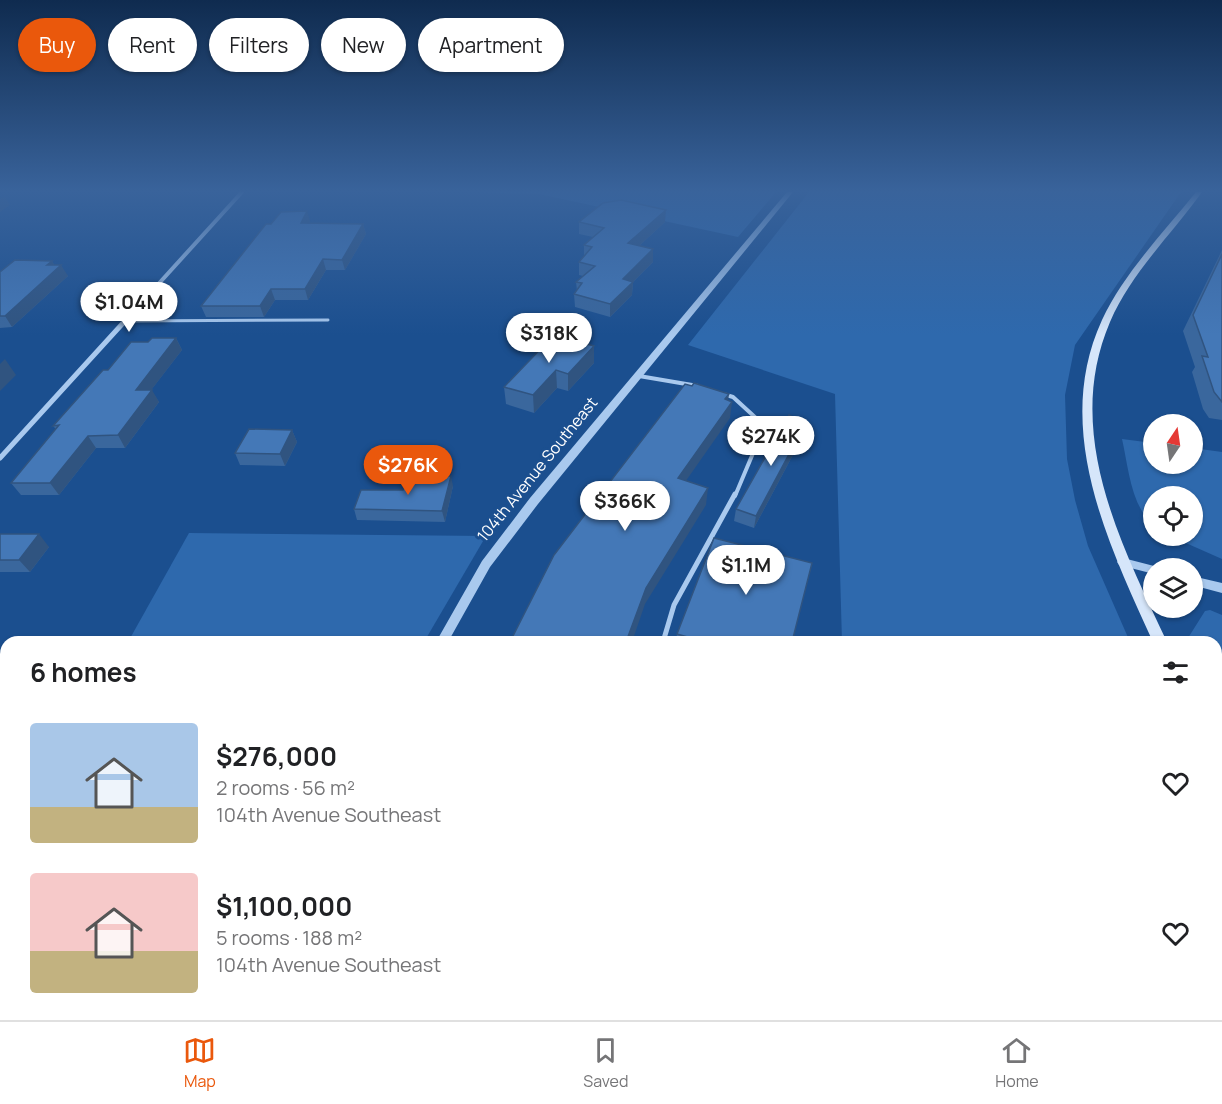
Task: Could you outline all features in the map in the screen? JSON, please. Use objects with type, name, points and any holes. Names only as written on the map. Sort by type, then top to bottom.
[{"type":"main road","points":[[1157,636],[1123,562],[1090,455],[1086,423],[1095,351],[1105,322],[1120,296],[1163,240]]},
{"type":"street","points":[[0,458],[198,240]]},
{"type":"street","name":"104th Avenue Southeast","points":[[445,636],[486,564],[534,501],[750,240]]},
{"type":"street","points":[[1123,562],[1143,567]]},
{"type":"street","points":[[1203,583],[1222,588]]},
{"type":"lane","points":[[124,321],[328,320]]},
{"type":"lane","points":[[637,376],[708,387]]},
{"type":"lane","points":[[665,636],[674,605],[733,499],[759,439],[757,419],[733,398],[716,391]]},
{"type":"shaded area","points":[[771,240],[1148,240],[1075,345],[1065,395],[1067,459],[1075,500],[1088,546],[1127,636],[842,636],[835,394],[688,345]]},
{"type":"shaded area","points":[[1122,439],[1143,442],[1143,474],[1203,474],[1203,449],[1222,452],[1222,559],[1193,546],[1203,546],[1203,486],[1143,486],[1143,512],[1132,485]]},
{"type":"shaded area","points":[[189,533],[486,536],[428,636],[131,636]]},
{"type":"shaded area","points":[[1210,610],[1222,615],[1222,636],[1189,636],[1201,618],[1203,618],[1203,614]]},
{"type":"building","points":[[254,240],[354,240],[342,260],[323,259],[305,289],[271,289],[260,306],[201,306]]},
{"type":"building","points":[[590,240],[632,240],[628,243],[653,249],[623,279],[633,282],[610,304],[574,294],[582,283],[576,282],[595,266],[579,262],[592,247],[584,245]]},
{"type":"building","points":[[1222,254],[1222,402],[1214,392],[1202,356],[1208,357],[1193,315]]},
{"type":"building","points":[[15,260],[52,261],[47,265],[61,265],[5,316],[0,316],[0,272]]},
{"type":"building","points":[[554,335],[594,346],[568,374],[556,370],[533,395],[504,387]]},
{"type":"building","points":[[152,338],[176,338],[136,390],[152,390],[118,435],[88,436],[50,483],[11,483],[59,425],[53,426],[103,370],[108,370],[131,342],[148,342]]},
{"type":"building","points":[[694,383],[729,394],[725,399],[732,402],[678,478],[708,488],[646,588],[628,636],[513,636],[554,555],[685,384],[692,386]]},
{"type":"building","points":[[789,415],[805,424],[756,516],[736,509]]},
{"type":"building","points":[[249,429],[292,430],[280,454],[235,453]]},
{"type":"building","points":[[407,476],[451,476],[442,511],[354,509],[361,490],[403,490]]},
{"type":"building","points":[[0,534],[39,534],[19,560],[0,560]]},
{"type":"building","points":[[714,538],[812,563],[794,636],[684,636],[677,634]]}]
